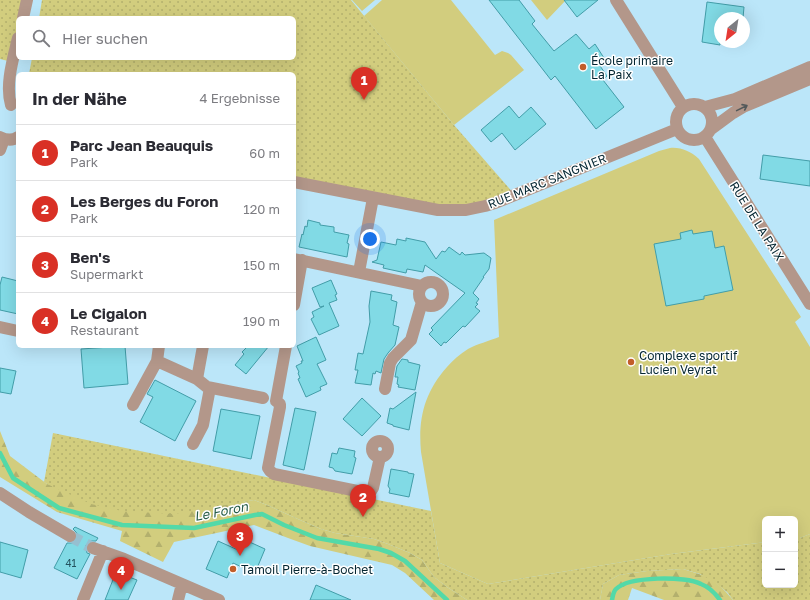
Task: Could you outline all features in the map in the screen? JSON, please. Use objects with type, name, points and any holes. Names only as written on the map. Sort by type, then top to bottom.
[{"type":"street","points":[[23,16],[27,0]]},
{"type":"street","points":[[621,2],[684,107]]},
{"type":"street","points":[[10,107],[9,82],[16,48]]},
{"type":"street","points":[[705,107],[735,99],[810,67]]},
{"type":"street","points":[[708,134],[713,123],[712,116],[705,107],[700,104],[691,104],[684,107],[680,111],[676,123],[678,128],[683,136],[695,140],[708,134],[737,110],[810,79]]},
{"type":"street","name":"RUE MARC SANGNIER","points":[[296,182],[438,210],[474,209],[520,194],[678,128]]},
{"type":"street","name":"RUE DE LA PAIX","points":[[708,134],[810,304]]},
{"type":"street","points":[[0,150],[2,138],[12,139],[16,138]]},
{"type":"street","points":[[359,272],[372,198]]},
{"type":"street","points":[[296,283],[298,260],[422,286]]},
{"type":"street","points":[[428,282],[434,282],[440,287],[443,294],[440,302],[436,305],[429,306],[422,302],[418,294],[422,286],[428,282]]},
{"type":"street","points":[[385,388],[390,363],[412,340],[422,302]]},
{"type":"street","points":[[0,327],[16,331]]},
{"type":"street","points":[[133,405],[157,361],[159,348]]},
{"type":"street","points":[[197,379],[203,348]]},
{"type":"street","points":[[286,348],[276,401],[280,404],[280,407],[268,468],[270,471],[274,474],[367,493],[373,488],[380,457]]},
{"type":"street","points":[[157,361],[197,379],[210,388],[263,398]]},
{"type":"street","points":[[193,444],[204,425],[210,388]]},
{"type":"street","points":[[0,493],[41,520],[70,536]]},
{"type":"street","points":[[83,600],[98,550],[124,559],[219,600]]},
{"type":"street","points":[[178,600],[182,584]]},
{"type":"green space","points":[[0,0],[27,0],[19,16],[16,16],[16,46],[12,62],[0,59]]},
{"type":"green space","points":[[42,0],[351,0],[454,125],[515,195],[466,210],[296,182],[296,72],[29,72],[32,60],[296,60],[296,16],[39,16]]},
{"type":"green space","points":[[352,0],[375,0],[362,11]]},
{"type":"green space","points":[[382,0],[451,0],[495,55],[502,51],[508,53],[524,70],[454,125],[364,16]]},
{"type":"green space","points":[[531,0],[566,0],[547,20]]},
{"type":"green space","name":"Complexe sportif Lucien Veyrat","points":[[670,148],[678,148],[685,150],[699,159],[801,317],[795,322],[810,347],[810,534],[798,538],[798,516],[762,516],[762,542],[671,554],[488,584],[440,563],[421,452],[420,440],[422,417],[424,407],[433,387],[449,364],[468,349],[499,337],[494,220],[659,151]]},
{"type":"green space","points":[[0,431],[10,456],[47,484],[201,508],[254,500],[321,529],[335,533],[374,539],[410,553],[422,560],[434,577],[467,600],[434,600],[405,573],[392,565],[310,546],[254,525],[174,542],[163,562],[120,541],[122,531],[57,512],[0,477]]},
{"type":"green space","points":[[53,433],[431,511],[440,563],[488,584],[671,554],[762,542],[762,588],[798,588],[798,538],[810,534],[810,600],[733,600],[727,592],[714,582],[700,574],[683,569],[647,571],[619,575],[603,584],[600,600],[467,600],[434,577],[422,560],[410,553],[374,539],[335,533],[321,529],[254,500],[174,514],[122,511],[91,504],[44,482]]},
{"type":"green space","points":[[683,569],[697,573],[714,581],[733,600],[664,600],[632,588],[628,600],[600,600],[603,584],[619,575],[647,571]]},
{"type":"building","points":[[489,0],[519,0],[535,21],[532,24],[554,51],[576,34],[589,49],[595,44],[604,58],[598,63],[607,76],[603,80],[624,107],[596,129],[555,76],[551,80]]},
{"type":"building","points":[[564,0],[598,0],[577,17]]},
{"type":"building","points":[[707,2],[744,7],[744,12],[714,12],[714,44],[702,42]]},
{"type":"building","points":[[509,106],[519,118],[531,107],[546,124],[515,150],[502,133],[491,142],[481,130]]},
{"type":"building","points":[[763,155],[810,161],[810,186],[760,179]]},
{"type":"building","points":[[308,220],[320,223],[320,225],[334,227],[334,232],[349,235],[347,243],[349,244],[347,257],[299,247],[305,226],[307,227]]},
{"type":"building","points":[[692,230],[693,234],[712,231],[715,248],[724,246],[733,290],[704,296],[704,299],[666,306],[654,244],[681,239],[680,233]]},
{"type":"building","points":[[406,238],[425,242],[436,259],[442,251],[445,252],[449,247],[460,255],[462,252],[465,255],[484,253],[491,258],[489,269],[473,293],[479,299],[476,303],[478,304],[475,307],[480,311],[465,327],[463,326],[441,346],[429,334],[433,330],[431,328],[465,293],[425,265],[423,272],[407,269],[406,273],[383,268],[384,265],[372,262],[377,260],[381,242],[396,245],[397,239],[406,241]]},
{"type":"building","points":[[2,277],[16,280],[16,314],[0,310],[0,285]]},
{"type":"building","points":[[331,280],[337,294],[335,295],[337,300],[329,303],[339,326],[319,335],[311,319],[314,317],[312,312],[324,306],[320,307],[312,288]]},
{"type":"building","points":[[371,291],[392,295],[391,300],[397,302],[393,325],[399,327],[395,345],[384,359],[381,373],[376,371],[375,374],[373,373],[371,385],[355,383],[358,370],[355,370],[358,353],[363,354],[370,322],[369,306]]},
{"type":"building","points":[[316,337],[326,360],[317,364],[327,384],[320,387],[321,390],[306,397],[298,379],[300,378],[296,366],[303,361],[297,346]]},
{"type":"building","points":[[125,348],[128,384],[84,388],[81,349]]},
{"type":"building","points":[[246,348],[267,348],[246,374],[235,365],[244,354],[242,352]]},
{"type":"building","points":[[402,359],[420,365],[415,390],[398,387],[398,377],[395,377],[397,366]]},
{"type":"building","points":[[0,368],[16,371],[11,394],[0,392]]},
{"type":"building","points":[[155,380],[196,401],[175,441],[140,422],[153,397],[147,394]]},
{"type":"building","points":[[416,392],[409,430],[387,423],[390,408],[393,409]]},
{"type":"building","points":[[362,398],[381,416],[362,436],[343,419]]},
{"type":"building","points":[[295,408],[316,412],[304,470],[283,465]]},
{"type":"building","points":[[221,409],[260,416],[251,459],[213,451]]},
{"type":"building","points":[[339,448],[355,451],[354,457],[356,458],[352,474],[335,471],[333,468],[329,467],[332,453],[337,454]]},
{"type":"building","points":[[391,469],[414,474],[409,497],[389,493],[390,489],[388,486]]},
{"type":"building","points":[[75,527],[98,538],[96,541],[91,541],[86,545],[87,553],[90,554],[77,579],[54,568],[67,543],[73,543],[77,539],[77,533],[73,529]]},
{"type":"building","points":[[243,539],[265,549],[255,573],[233,563],[227,578],[206,569],[218,541],[238,550]]},
{"type":"building","points":[[0,542],[28,550],[21,578],[0,572]]},
{"type":"building","points":[[116,572],[137,580],[128,600],[105,600]]},
{"type":"building","points":[[316,585],[351,600],[310,600]]},
{"type":"waterway","name":"Le Foron","points":[[0,453],[13,478],[59,508],[122,525],[194,528],[262,514],[284,525],[317,538],[379,549],[391,553],[405,561],[447,600]]},
{"type":"waterway","name":"Le Foron","points":[[612,600],[615,590],[623,585],[633,582],[658,579],[694,581],[704,585],[720,600]]},
{"type":"tunnel","points":[[70,536],[93,548]]},
{"type":"place","name":"École primaire La Paix","points":[[583,67]]},
{"type":"place","name":"Parc Jean Beauquis","points":[[364,100]]},
{"type":"place","name":"Complexe sportif Lucien Veyrat","points":[[631,362]]},
{"type":"place","name":"Les Berges du Foron","points":[[363,517]]},
{"type":"place","name":"Ben's","points":[[240,556]]},
{"type":"place","name":"Tamoil Pierre-à-Bochet","points":[[233,569]]},
{"type":"place","name":"Le Cigalon","points":[[121,590]]}]
